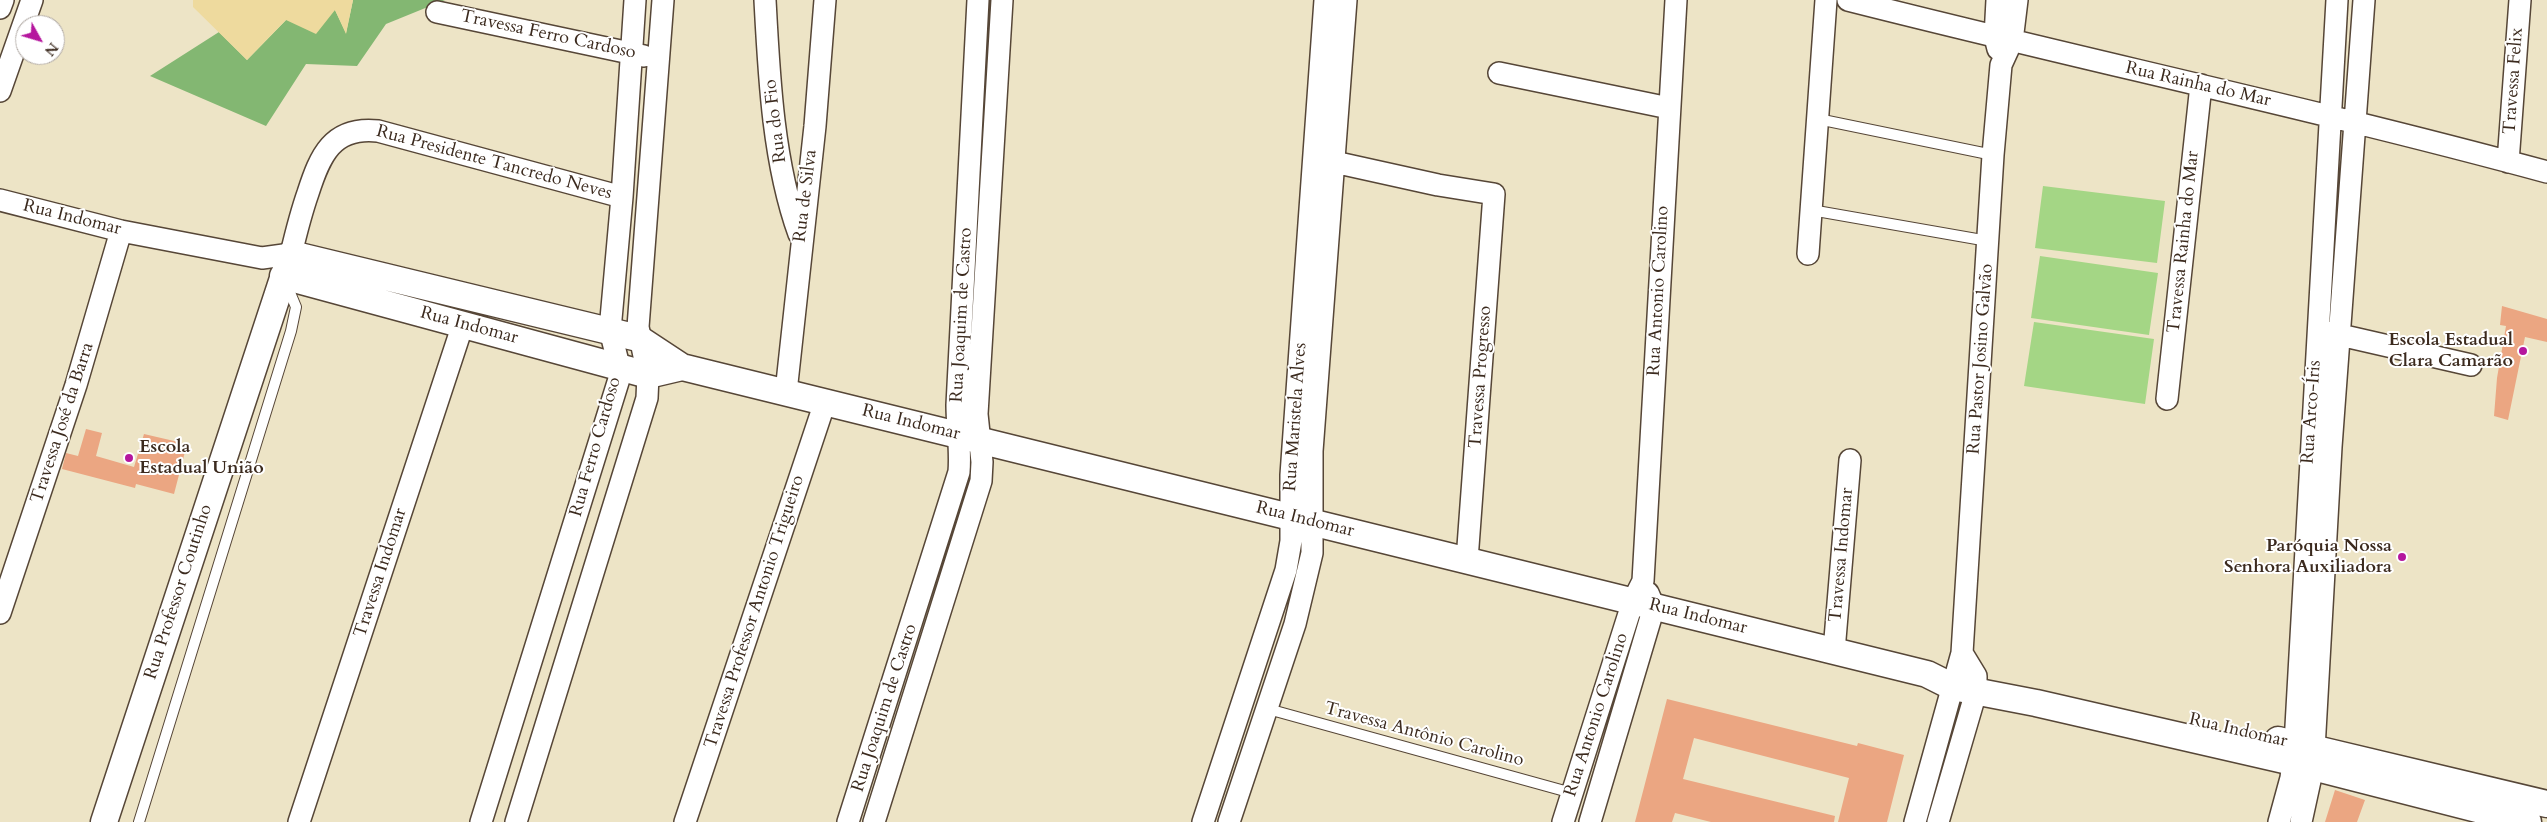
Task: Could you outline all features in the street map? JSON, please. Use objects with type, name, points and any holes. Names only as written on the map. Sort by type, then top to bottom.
[{"type":"street","points":[[0,8],[3,0]]},
{"type":"street","points":[[0,92],[32,0]]},
{"type":"street","name":"Rua Ferro Cardoso","points":[[481,822],[619,378],[619,366],[610,330],[622,197],[635,0]]},
{"type":"street","name":"Rua Ferro Cardoso","points":[[516,822],[647,398],[648,375],[638,338],[663,0]]},
{"type":"street","name":"Rua do Fio","points":[[765,0],[767,41],[780,160],[787,198],[801,239]]},
{"type":"street","name":"Rua de Silva","points":[[786,392],[801,239],[815,126],[825,0]]},
{"type":"street","name":"Rua Joaquim de Castro","points":[[874,822],[975,504],[982,462],[968,437],[957,405],[978,0]]},
{"type":"street","name":"Rua Joaquim de Castro","points":[[848,822],[954,491],[960,454],[968,437],[977,404],[1002,0]]},
{"type":"street","name":"Rua Maristela Alves","points":[[1228,822],[1268,709],[1295,624],[1312,553],[1302,520],[1292,465],[1326,0]]},
{"type":"street","name":"Rua Maristela Alves","points":[[1204,822],[1286,570],[1291,541],[1302,520],[1312,451],[1346,0]]},
{"type":"street","points":[[1808,254],[1826,0]]},
{"type":"street","name":"Rua Rainha do Mar","points":[[1848,0],[2201,85],[2547,172]]},
{"type":"street","name":"Rua Pastor Josino Galvão","points":[[1997,0],[2004,39]]},
{"type":"street","name":"Rua Pastor Josino Galvão","points":[[1938,822],[1965,676],[1993,155],[2004,39],[2017,0]]},
{"type":"street","name":"Rua Arco-Íris","points":[[2301,822],[2316,525],[2318,328],[2336,0]]},
{"type":"street","name":"Rua Arco-Íris","points":[[2316,525],[2339,336],[2364,0]]},
{"type":"street","name":"Travessa Felix","points":[[2508,162],[2520,0]]},
{"type":"street","name":"Rua Antonio Carolino","points":[[1590,822],[1610,760],[1643,596],[1676,1]]},
{"type":"street","name":"Travessa Ferro Cardoso","points":[[437,12],[659,59]]},
{"type":"street","points":[[1499,73],[1669,108]]},
{"type":"street","name":"Travessa Rainha do Mar","points":[[2167,399],[2201,85]]},
{"type":"street","name":"Rua Presidente Tancredo Neves","points":[[287,265],[318,162],[340,138],[363,129],[378,131],[622,197]]},
{"type":"street","name":"Travessa Progresso","points":[[1334,162],[1438,185],[1494,194],[1467,560]]},
{"type":"street","name":"Rua Indomar","points":[[0,200],[121,230],[262,258],[463,324],[648,375],[682,367]]},
{"type":"street","name":"Travessa José da Barra","points":[[0,613],[76,385],[121,230]]},
{"type":"street","name":"Rua Indomar","points":[[287,265],[610,330],[638,338],[682,367],[1467,560],[1643,596],[1834,651],[1927,674],[1965,676],[2303,755],[2528,822]]},
{"type":"street","name":"Rua Professor Coutinho","points":[[104,822],[287,265]]},
{"type":"street","name":"Travessa Indomar","points":[[299,822],[463,324]]},
{"type":"street","points":[[2318,328],[2339,336],[2471,365]]},
{"type":"street","name":"Travessa Professor Antonio Trigueiro","points":[[685,822],[825,402]]},
{"type":"street","points":[[597,451],[628,460]]},
{"type":"street","name":"Travessa Indomar","points":[[1834,651],[1850,460]]},
{"type":"street","points":[[576,520],[607,528]]},
{"type":"street","name":"Rua Antonio Carolino","points":[[1563,822],[1585,754],[1643,596]]},
{"type":"street","name":"Rua Pastor Josino Galvão","points":[[1915,822],[1965,676]]},
{"type":"street","points":[[1585,754],[1610,760]]},
{"type":"street","name":"Rua Arco-Íris","points":[[2279,822],[2288,792],[2303,755]]},
{"type":"street","name":"Rua Indomar","points":[[2482,807],[2547,804]]},
{"type":"lane","points":[[1818,119],[1993,155]]},
{"type":"lane","points":[[1811,210],[1988,241]]},
{"type":"lane","points":[[139,822],[291,331],[296,307],[287,265]]},
{"type":"lane","name":"Travessa Antônio Carolino","points":[[1268,709],[1572,792]]},
{"type":"green space","points":[[353,0],[445,0],[386,24],[357,66],[306,64],[266,126],[150,76],[219,32],[247,60],[286,20],[335,10],[346,33]]},
{"type":"green space","points":[[2043,186],[2165,201],[2157,263],[2035,248]]},
{"type":"green space","points":[[2040,256],[2158,273],[2149,335],[2031,318]]},
{"type":"green space","points":[[2034,322],[2154,339],[2145,404],[2024,386]]},
{"type":"sand","points":[[193,0],[353,0],[346,34],[335,10],[316,34],[286,20],[247,60],[193,7]]},
{"type":"building","points":[[2502,306],[2547,319],[2547,342],[2525,337],[2508,420],[2494,416],[2497,378],[2506,326],[2500,325]]},
{"type":"building","points":[[86,429],[102,433],[96,456],[134,467],[144,434],[187,444],[174,494],[136,484],[135,488],[62,469],[66,453],[78,456]]},
{"type":"building","points":[[1667,699],[1857,746],[1858,743],[1904,755],[1887,822],[1838,822],[1849,778],[1694,738],[1683,779],[1835,816],[1834,822],[1711,822],[1675,813],[1672,822],[1635,822]]},
{"type":"building","points":[[2335,790],[2365,800],[2357,822],[2325,822]]},
{"type":"place","name":"Escola Estadual Clara Camarão","points":[[2523,351]]},
{"type":"place","name":"Escola Estadual União","points":[[129,458]]},
{"type":"place","name":"Paróquia Nossa Senhora Auxiliadora","points":[[2402,557]]}]
